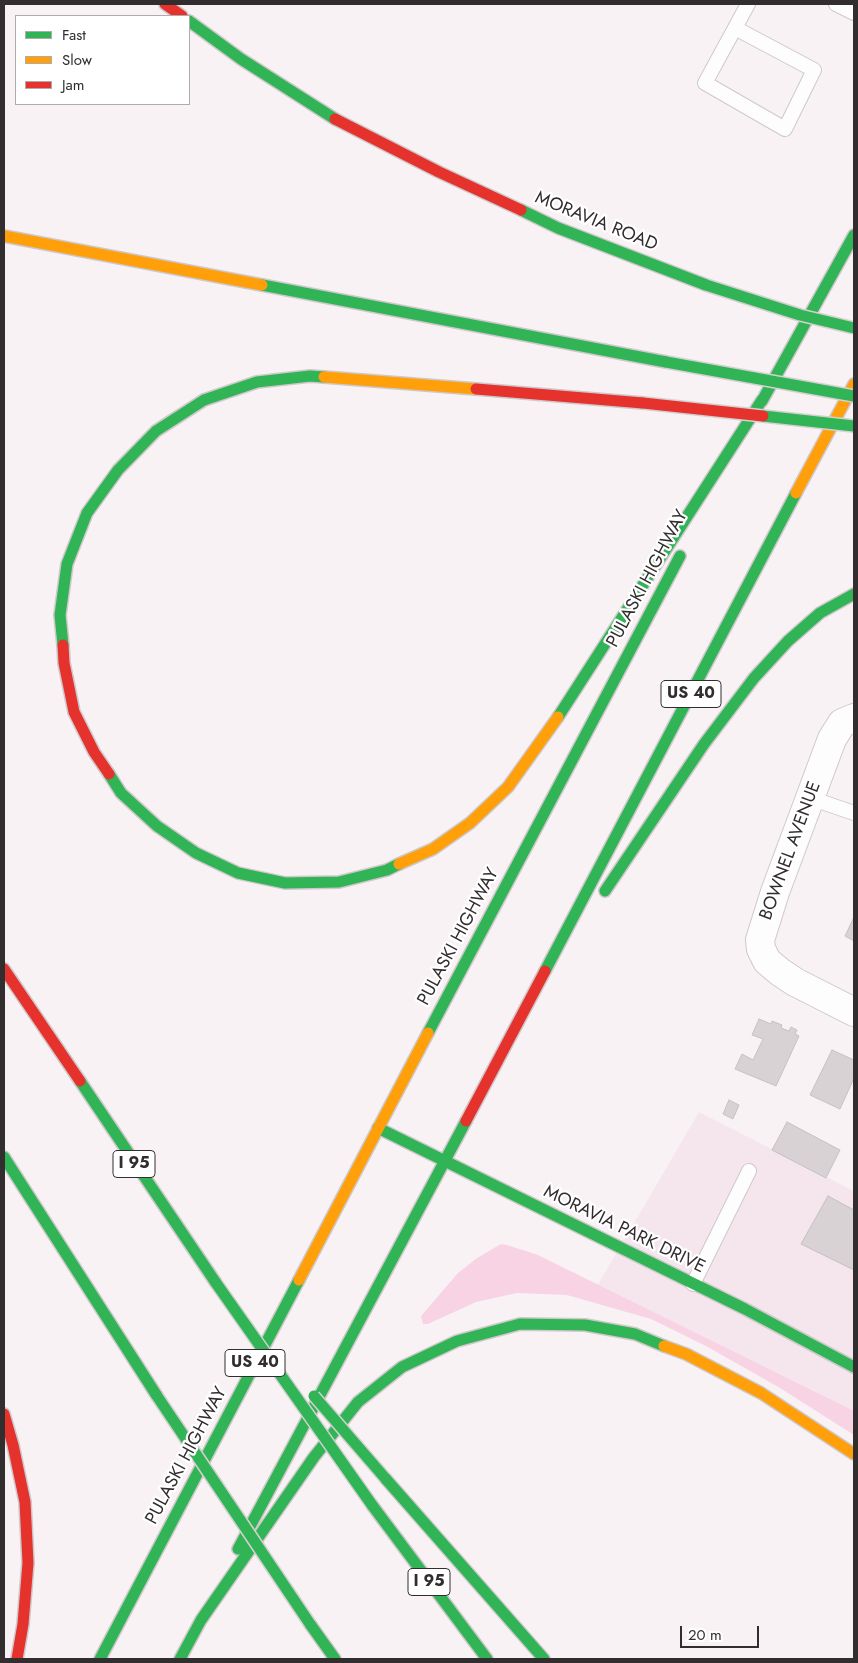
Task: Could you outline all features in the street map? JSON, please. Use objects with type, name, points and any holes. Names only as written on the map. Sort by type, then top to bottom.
[{"type":"main road","points":[[165,4],[181,15]]},
{"type":"main road","name":"MORAVIA ROAD","points":[[190,22],[241,59],[335,119],[439,172],[558,228],[706,285],[800,315],[854,328]]},
{"type":"main road","name":"PULASKI HIGHWAY","points":[[702,514],[762,400],[854,235]]},
{"type":"main road","points":[[4,236],[854,396]]},
{"type":"main road","points":[[762,400],[544,738],[508,787],[470,823],[433,849],[387,870],[339,882],[284,883],[238,873],[196,853],[157,826],[121,793],[94,752],[74,712],[64,663],[60,615],[67,564],[87,513],[118,470],[156,431],[204,400],[257,382],[310,376],[643,403],[854,426]]},
{"type":"main road","name":"US 40","points":[[180,1659],[528,1004],[854,384]]},
{"type":"main road","name":"PULASKI HIGHWAY","points":[[100,1659],[684,549]]},
{"type":"main road","points":[[600,898],[704,744],[754,678],[788,641],[820,613],[854,594]]},
{"type":"main road","points":[[528,1004],[583,922]]},
{"type":"main road","name":"I 95","points":[[4,969],[216,1283],[372,1505],[487,1659]]},
{"type":"main road","name":"MORAVIA PARK DRIVE","points":[[378,1128],[745,1309],[854,1367]]},
{"type":"main road","points":[[4,1157],[157,1396],[335,1659]]},
{"type":"main road","points":[[216,1283],[288,1365]]},
{"type":"main road","points":[[201,1620],[314,1457],[358,1402],[402,1367],[458,1341],[520,1324],[585,1325],[635,1334],[686,1354],[761,1393],[854,1454]]},
{"type":"main road","points":[[307,1388],[544,1659]]},
{"type":"main road","points":[[4,1414],[14,1445],[26,1502],[28,1563],[23,1624],[17,1659]]},
{"type":"street","name":"BOWNEL AVENUE","points":[[854,718],[842,723],[835,732],[775,892],[760,940],[761,949],[767,962],[795,982],[854,1012]]},
{"type":"lane","points":[[735,28],[814,70],[785,129],[705,83],[748,4]]},
{"type":"lane","points":[[836,4],[854,13]]},
{"type":"lane","points":[[810,798],[854,813]]},
{"type":"lane","points":[[693,1284],[749,1171]]},
{"type":"shaded area","points":[[699,1112],[854,1191],[854,1416],[596,1288]]},
{"type":"shaded area","points":[[501,1244],[538,1255],[854,1411],[854,1435],[780,1388],[706,1346],[651,1319],[567,1295],[517,1293],[476,1302],[428,1324],[423,1324],[421,1316],[458,1273],[477,1258]]},
{"type":"building","points":[[854,917],[854,941],[845,936]]},
{"type":"building","points":[[759,1019],[771,1024],[772,1021],[782,1025],[781,1028],[789,1031],[791,1027],[797,1030],[795,1034],[799,1036],[776,1086],[735,1069],[742,1054],[753,1060],[763,1039],[752,1035]]},
{"type":"building","points":[[832,1050],[854,1060],[854,1078],[840,1109],[810,1095]]},
{"type":"building","points":[[729,1100],[739,1105],[733,1119],[723,1114]]},
{"type":"building","points":[[787,1122],[840,1150],[826,1178],[772,1150]]},
{"type":"building","points":[[828,1196],[854,1210],[854,1270],[801,1244]]},
{"type":"traffic: fast","points":[[190,22],[241,59],[335,119]]},
{"type":"traffic: fast","points":[[521,210],[558,228],[706,285]]},
{"type":"traffic: fast","points":[[762,401],[854,235]]},
{"type":"traffic: fast","points":[[262,285],[666,362]]},
{"type":"traffic: fast","points":[[706,285],[800,315],[854,328]]},
{"type":"traffic: fast","points":[[666,362],[854,396]]},
{"type":"traffic: fast","points":[[63,645],[60,615],[67,564],[87,513],[118,470],[156,431],[204,400],[257,382],[310,376],[324,377]]},
{"type":"traffic: fast","points":[[558,717],[762,400]]},
{"type":"traffic: fast","points":[[763,416],[854,426]]},
{"type":"traffic: fast","points":[[545,971],[796,493]]},
{"type":"traffic: fast","points":[[428,1033],[680,556]]},
{"type":"traffic: fast","points":[[605,891],[704,744],[754,678],[788,641],[820,613],[854,594]]},
{"type":"traffic: fast","points":[[109,774],[121,793],[157,826],[196,853],[238,873],[285,883],[339,882],[387,870],[399,864]]},
{"type":"traffic: fast","points":[[80,1081],[216,1283]]},
{"type":"traffic: fast","points":[[238,1549],[466,1121]]},
{"type":"traffic: fast","points":[[378,1128],[745,1309],[854,1367]]},
{"type":"traffic: fast","points":[[4,1157],[157,1396]]},
{"type":"traffic: fast","points":[[100,1659],[299,1280]]},
{"type":"traffic: fast","points":[[216,1283],[372,1505]]},
{"type":"traffic: fast","points":[[180,1659],[201,1620],[314,1457],[358,1402],[402,1367],[457,1341],[520,1324],[585,1325],[635,1334],[664,1346]]},
{"type":"traffic: fast","points":[[157,1396],[310,1624]]},
{"type":"traffic: fast","points":[[314,1396],[385,1478]]},
{"type":"traffic: fast","points":[[385,1478],[544,1659]]},
{"type":"traffic: fast","points":[[372,1505],[487,1659]]},
{"type":"traffic: fast","points":[[310,1624],[335,1659]]},
{"type":"traffic: slow","points":[[4,236],[262,285]]},
{"type":"traffic: slow","points":[[324,377],[476,389]]},
{"type":"traffic: slow","points":[[796,493],[854,384]]},
{"type":"traffic: slow","points":[[399,864],[433,849],[470,823],[508,787],[558,717]]},
{"type":"traffic: slow","points":[[299,1280],[428,1033]]},
{"type":"traffic: slow","points":[[664,1346],[686,1354],[761,1393],[854,1454]]},
{"type":"traffic: jam","points":[[165,4],[181,15]]},
{"type":"traffic: jam","points":[[335,119],[439,172],[521,210]]},
{"type":"traffic: jam","points":[[476,389],[643,403]]},
{"type":"traffic: jam","points":[[643,403],[763,416]]},
{"type":"traffic: jam","points":[[63,645],[64,663],[74,712],[94,752],[109,774]]},
{"type":"traffic: jam","points":[[4,969],[80,1081]]},
{"type":"traffic: jam","points":[[466,1121],[545,971]]},
{"type":"traffic: jam","points":[[4,1414],[13,1445],[25,1502],[28,1563],[23,1624],[17,1659]]}]
